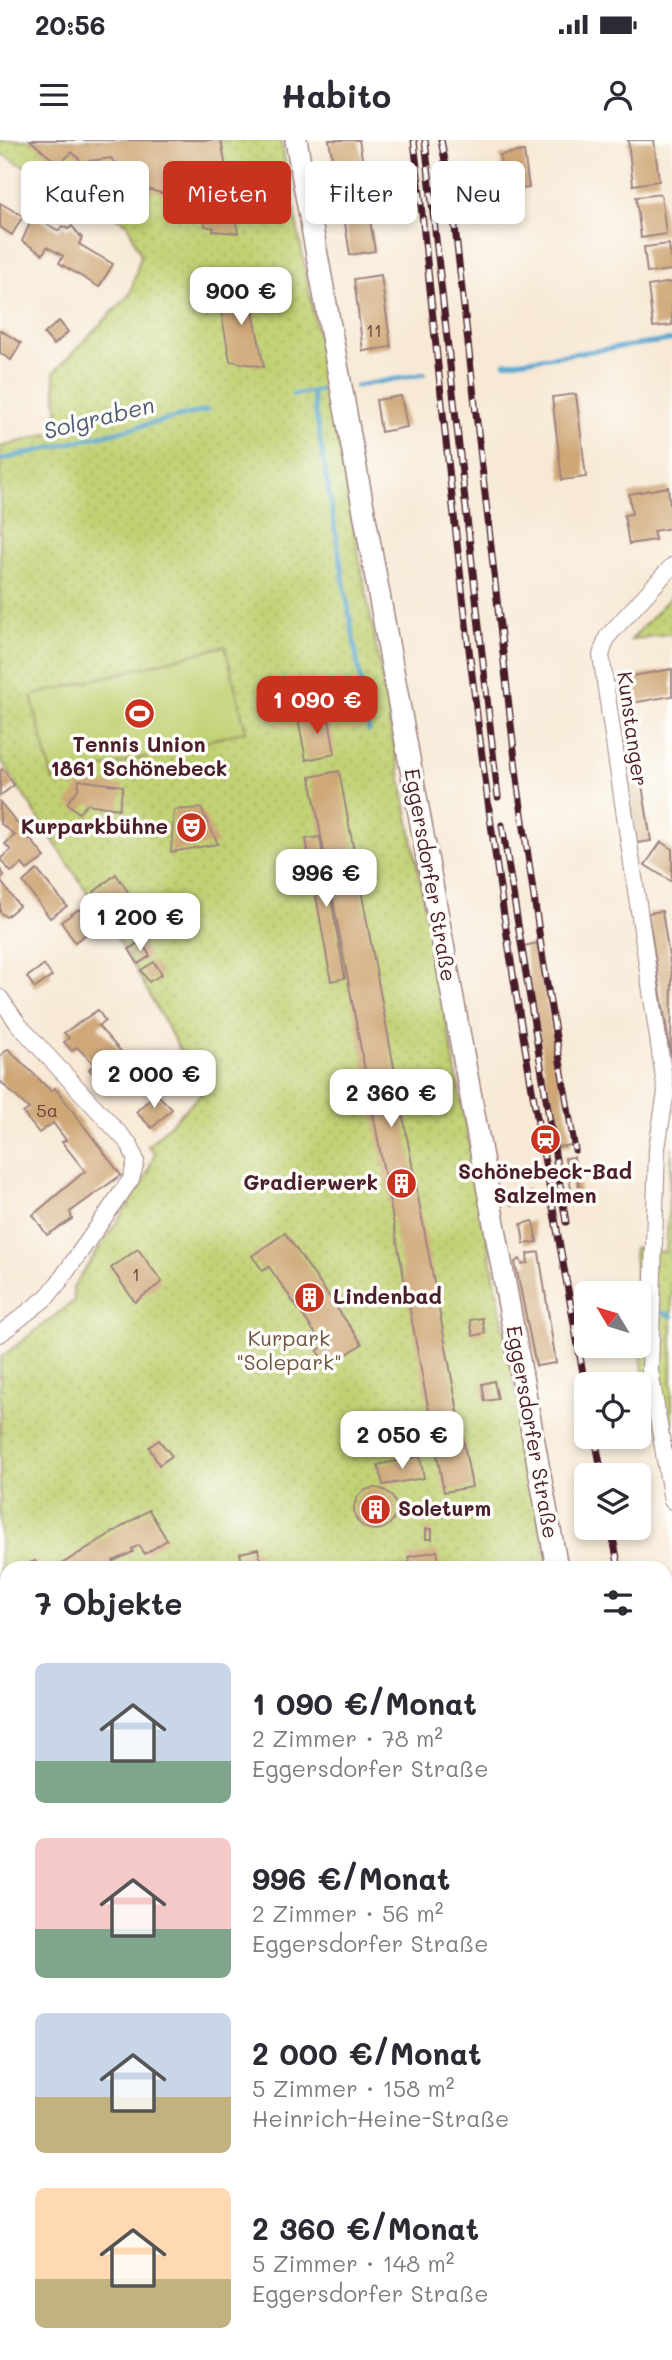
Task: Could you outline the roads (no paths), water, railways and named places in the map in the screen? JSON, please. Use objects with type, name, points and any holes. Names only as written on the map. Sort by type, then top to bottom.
[{"type":"street","name":"Eggersdorfer Straße","points":[[296,140],[556,1561]]},
{"type":"street","name":"Kunstanger","points":[[672,566],[607,637],[601,655],[601,674],[667,1101],[650,1371],[672,1501]]},
{"type":"street","points":[[0,998],[19,1025],[130,1145],[136,1161],[131,1178],[59,1282],[47,1297],[0,1334]]},
{"type":"waterway","name":"Solgraben","points":[[505,363],[672,340]]},
{"type":"waterway","name":"Solgraben","points":[[356,386],[424,374]]},
{"type":"waterway","name":"Solgraben","points":[[293,395],[327,389]]},
{"type":"waterway","points":[[312,392],[369,731]]},
{"type":"waterway","name":"Solgraben","points":[[0,460],[207,410]]},
{"type":"waterway","points":[[661,1312],[672,1316]]},
{"type":"railway","points":[[414,140],[465,617],[502,902],[583,1372]]},
{"type":"railway","points":[[425,140],[498,797]]},
{"type":"railway","points":[[441,140],[451,192],[518,786],[543,960],[575,1150]]},
{"type":"railway","points":[[502,825],[566,1222]]},
{"type":"railway","points":[[597,1449],[600,1463]]},
{"type":"railway","points":[[613,1540],[618,1561]]},
{"type":"place","name":"Tennis Union 1861 Schönebeck","points":[[139,713]]},
{"type":"place","name":"Kurparkbühne","points":[[191,827]]},
{"type":"place","name":"Schönebeck-Bad Salzelmen","points":[[545,1140]]},
{"type":"place","name":"Gradierwerk","points":[[401,1183]]},
{"type":"place","name":"Lindenbad","points":[[310,1297]]},
{"type":"place","name":"Soleturm","points":[[375,1509]]},
{"type":"park label","name":"Kurpark \"Solepark\"","points":[[289,1351]]}]
